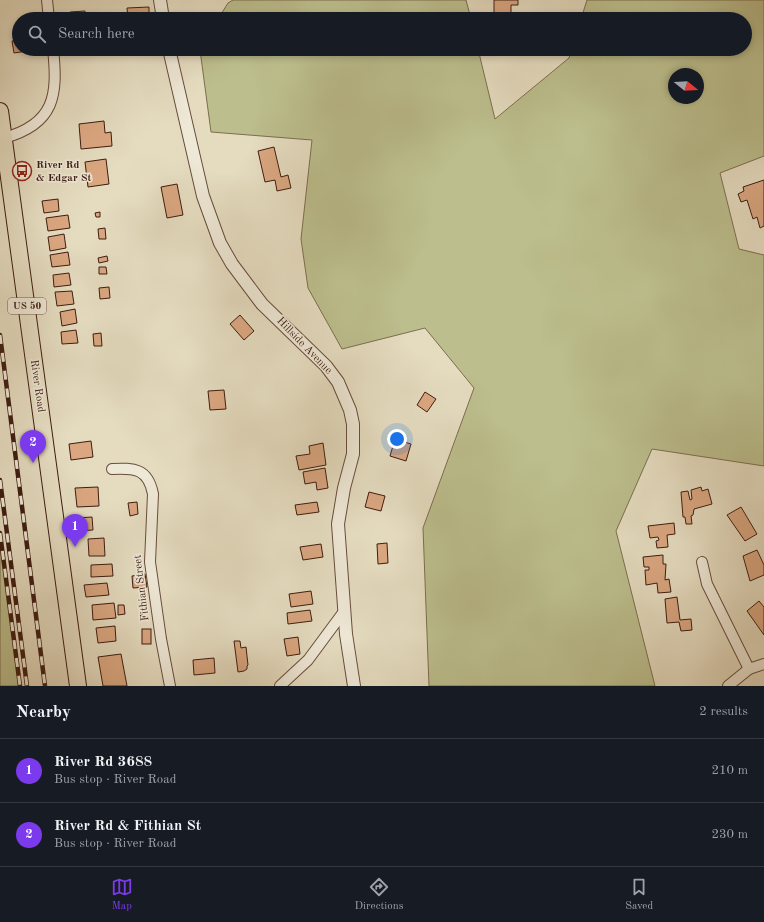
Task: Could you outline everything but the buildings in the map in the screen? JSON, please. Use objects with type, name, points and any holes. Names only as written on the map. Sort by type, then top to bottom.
[{"type":"main road","name":"River Road","points":[[0,111],[78,686]]},
{"type":"street","points":[[47,0],[48,12]]},
{"type":"street","points":[[160,0],[163,12]]},
{"type":"street","points":[[4,138],[28,129],[40,119],[49,107],[55,88],[56,78],[54,56]]},
{"type":"street","name":"Hillside Avenue","points":[[170,56],[202,196],[220,243],[232,264],[255,295],[326,366],[338,382],[350,410],[353,424],[353,454],[344,488],[338,524],[345,610],[354,686]]},
{"type":"street","name":"Fithian Street","points":[[112,469],[137,470],[148,477],[152,485],[153,494],[150,562],[170,686]]},
{"type":"street","points":[[702,562],[707,584],[749,669]]},
{"type":"street","points":[[280,686],[308,660],[345,610]]},
{"type":"street","points":[[728,686],[749,669],[764,664]]},
{"type":"green space","points":[[233,0],[466,0],[469,12],[222,12],[228,3]]},
{"type":"green space","points":[[587,0],[764,0],[764,156],[720,173],[739,249],[764,255],[764,466],[652,449],[616,531],[655,686],[429,686],[423,528],[474,388],[425,328],[342,349],[308,288],[301,239],[312,140],[211,132],[201,56],[480,56],[495,119],[570,56],[752,56],[752,12],[583,12]]},
{"type":"green space","points":[[0,533],[20,686],[0,686]]},
{"type":"railway","points":[[0,335],[45,686]]},
{"type":"railway","points":[[0,480],[27,686]]},
{"type":"railway","points":[[0,533],[20,686]]},
{"type":"place","name":"River Rd & Edgar St","points":[[22,171]]},
{"type":"place","name":"River Rd & Fithian St","points":[[33,463]]},
{"type":"place","name":"River Rd 3688","points":[[75,547]]}]
